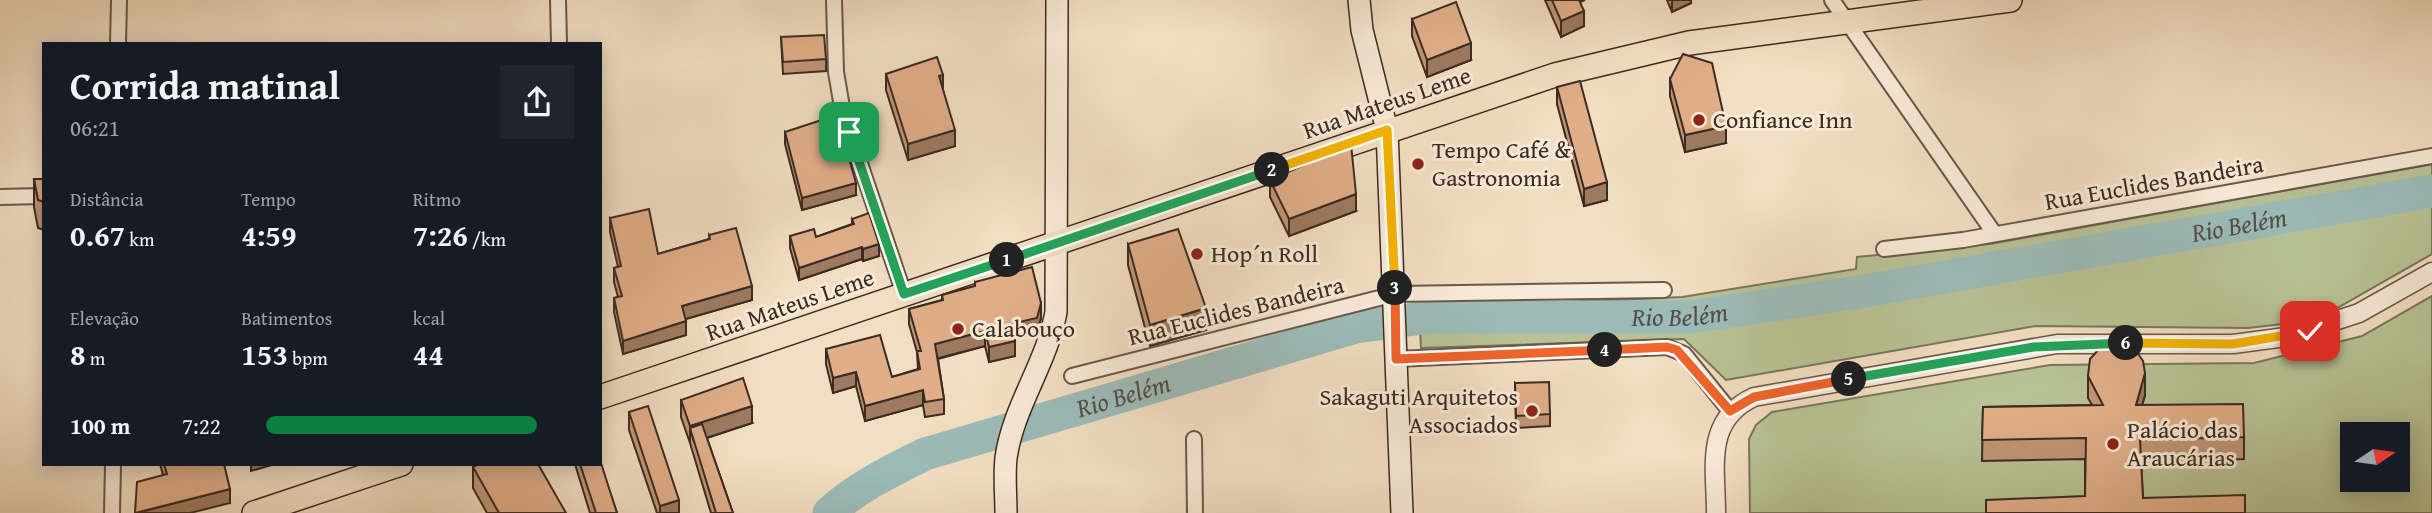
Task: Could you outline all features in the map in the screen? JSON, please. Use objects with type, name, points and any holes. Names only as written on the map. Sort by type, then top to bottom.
[{"type":"main road","points":[[1006,513],[1006,458],[1052,337],[1056,312],[1057,0]]},
{"type":"main road","points":[[1359,0],[1362,30],[1387,130],[1402,513]]},
{"type":"main road","name":"Rua Mateus Leme","points":[[602,396],[1387,130],[1610,60],[1689,43],[2010,0]]},
{"type":"main road","points":[[254,513],[395,466]]},
{"type":"street","points":[[118,42],[119,0]]},
{"type":"street","points":[[558,0],[559,42]]},
{"type":"street","points":[[834,0],[841,103],[904,294]]},
{"type":"street","points":[[1832,0],[1994,233]]},
{"type":"street","name":"Rua Euclides Bandeira","points":[[1884,249],[1994,233],[2432,156]]},
{"type":"street","points":[[0,197],[42,196]]},
{"type":"street","points":[[1716,513],[1717,443],[1723,421],[1730,411],[1747,400],[1769,393],[2034,347],[2086,343],[2233,344],[2286,337],[2359,313],[2432,272]]},
{"type":"street","name":"Rua Euclides Bandeira","points":[[1072,376],[1395,301],[1664,290]]},
{"type":"street","points":[[1396,359],[1667,347],[1684,354],[1730,411]]},
{"type":"street","points":[[1194,439],[1195,513]]},
{"type":"street","points":[[112,513],[113,466]]},
{"type":"green space","points":[[2432,164],[2432,254],[2339,307],[2283,324],[2248,328],[2036,326],[1726,380],[1684,339],[1421,348],[1419,308],[1682,297],[1856,269],[1857,257],[1990,244]]},
{"type":"green space","points":[[2432,296],[2432,513],[1750,513],[1749,439],[1756,425],[1772,412],[2050,365],[2254,363],[2362,336]]},
{"type":"building","points":[[1552,0],[1579,0],[1584,11],[1561,21]]},
{"type":"building","points":[[1456,2],[1471,43],[1427,60],[1412,19]]},
{"type":"building","points":[[824,35],[826,59],[783,62],[781,37]]},
{"type":"building","name":"Confiance Inn","points":[[1683,54],[1712,63],[1726,126],[1685,135],[1670,79]]},
{"type":"building","points":[[937,57],[943,75],[939,76],[955,130],[908,144],[886,74]]},
{"type":"building","points":[[1580,81],[1607,182],[1584,189],[1557,87]]},
{"type":"building","points":[[837,115],[856,183],[802,198],[785,132]]},
{"type":"building","points":[[1351,144],[1356,194],[1289,219],[1270,180]]},
{"type":"building","points":[[34,179],[42,179],[42,201],[38,200]]},
{"type":"building","points":[[649,209],[658,254],[710,239],[709,235],[736,228],[752,286],[682,306],[686,321],[623,341],[614,298],[622,296],[614,268],[621,266],[610,218]]},
{"type":"building","points":[[869,213],[879,244],[799,268],[790,236],[814,229],[816,237],[854,224],[852,219]]},
{"type":"building","points":[[1178,229],[1206,308],[1150,325],[1128,244]]},
{"type":"building","points":[[1032,267],[1041,303],[1037,318],[1011,324],[1015,341],[989,347],[985,331],[935,344],[944,399],[925,402],[923,390],[865,406],[856,372],[833,378],[826,349],[880,335],[892,377],[920,369],[917,351],[921,351],[909,309],[943,300],[942,295],[975,286],[975,282]]},
{"type":"building","points":[[2118,344],[2136,351],[2143,361],[2145,373],[2136,405],[2243,404],[2244,437],[2140,440],[2143,498],[2245,495],[2245,513],[1986,513],[1986,500],[2085,496],[2086,438],[1982,440],[1983,407],[2103,405],[2088,376],[2090,359],[2100,348]]},
{"type":"building","points":[[743,378],[752,406],[690,426],[681,400]]},
{"type":"building","name":"Sakaguti Arquitetos Associados","points":[[1549,382],[1550,414],[1516,416],[1515,383]]},
{"type":"building","points":[[648,406],[679,500],[660,506],[629,412]]},
{"type":"building","points":[[702,424],[733,513],[716,513],[690,428]]},
{"type":"building","points":[[165,466],[224,466],[230,489],[135,513],[137,482],[167,474]]},
{"type":"building","points":[[539,466],[566,513],[499,513],[473,467]]},
{"type":"building","points":[[581,466],[602,466],[617,513],[596,513]]},
{"type":"waterway","name":"Rio Belém","points":[[829,513],[863,487],[925,454],[1356,327],[1430,317],[1690,317],[1854,293],[2432,191]]},
{"type":"place","name":"Confiance Inn","points":[[1699,120]]},
{"type":"place","name":"Tempo Café & Gastronomia","points":[[1418,164]]},
{"type":"place","name":"Hop´n Roll","points":[[1197,254]]},
{"type":"place","name":"Calabouço","points":[[958,329]]},
{"type":"place","name":"Sakaguti Arquitetos Associados","points":[[1532,411]]},
{"type":"place","name":"Palácio das Araucárias","points":[[2113,444]]},
{"type":"route","points":[[849,132],[904,294],[1387,130],[1396,359],[1667,347],[1684,354],[1730,411],[1739,403],[1769,393],[2034,347],[2086,343],[2233,344],[2310,331]]}]
